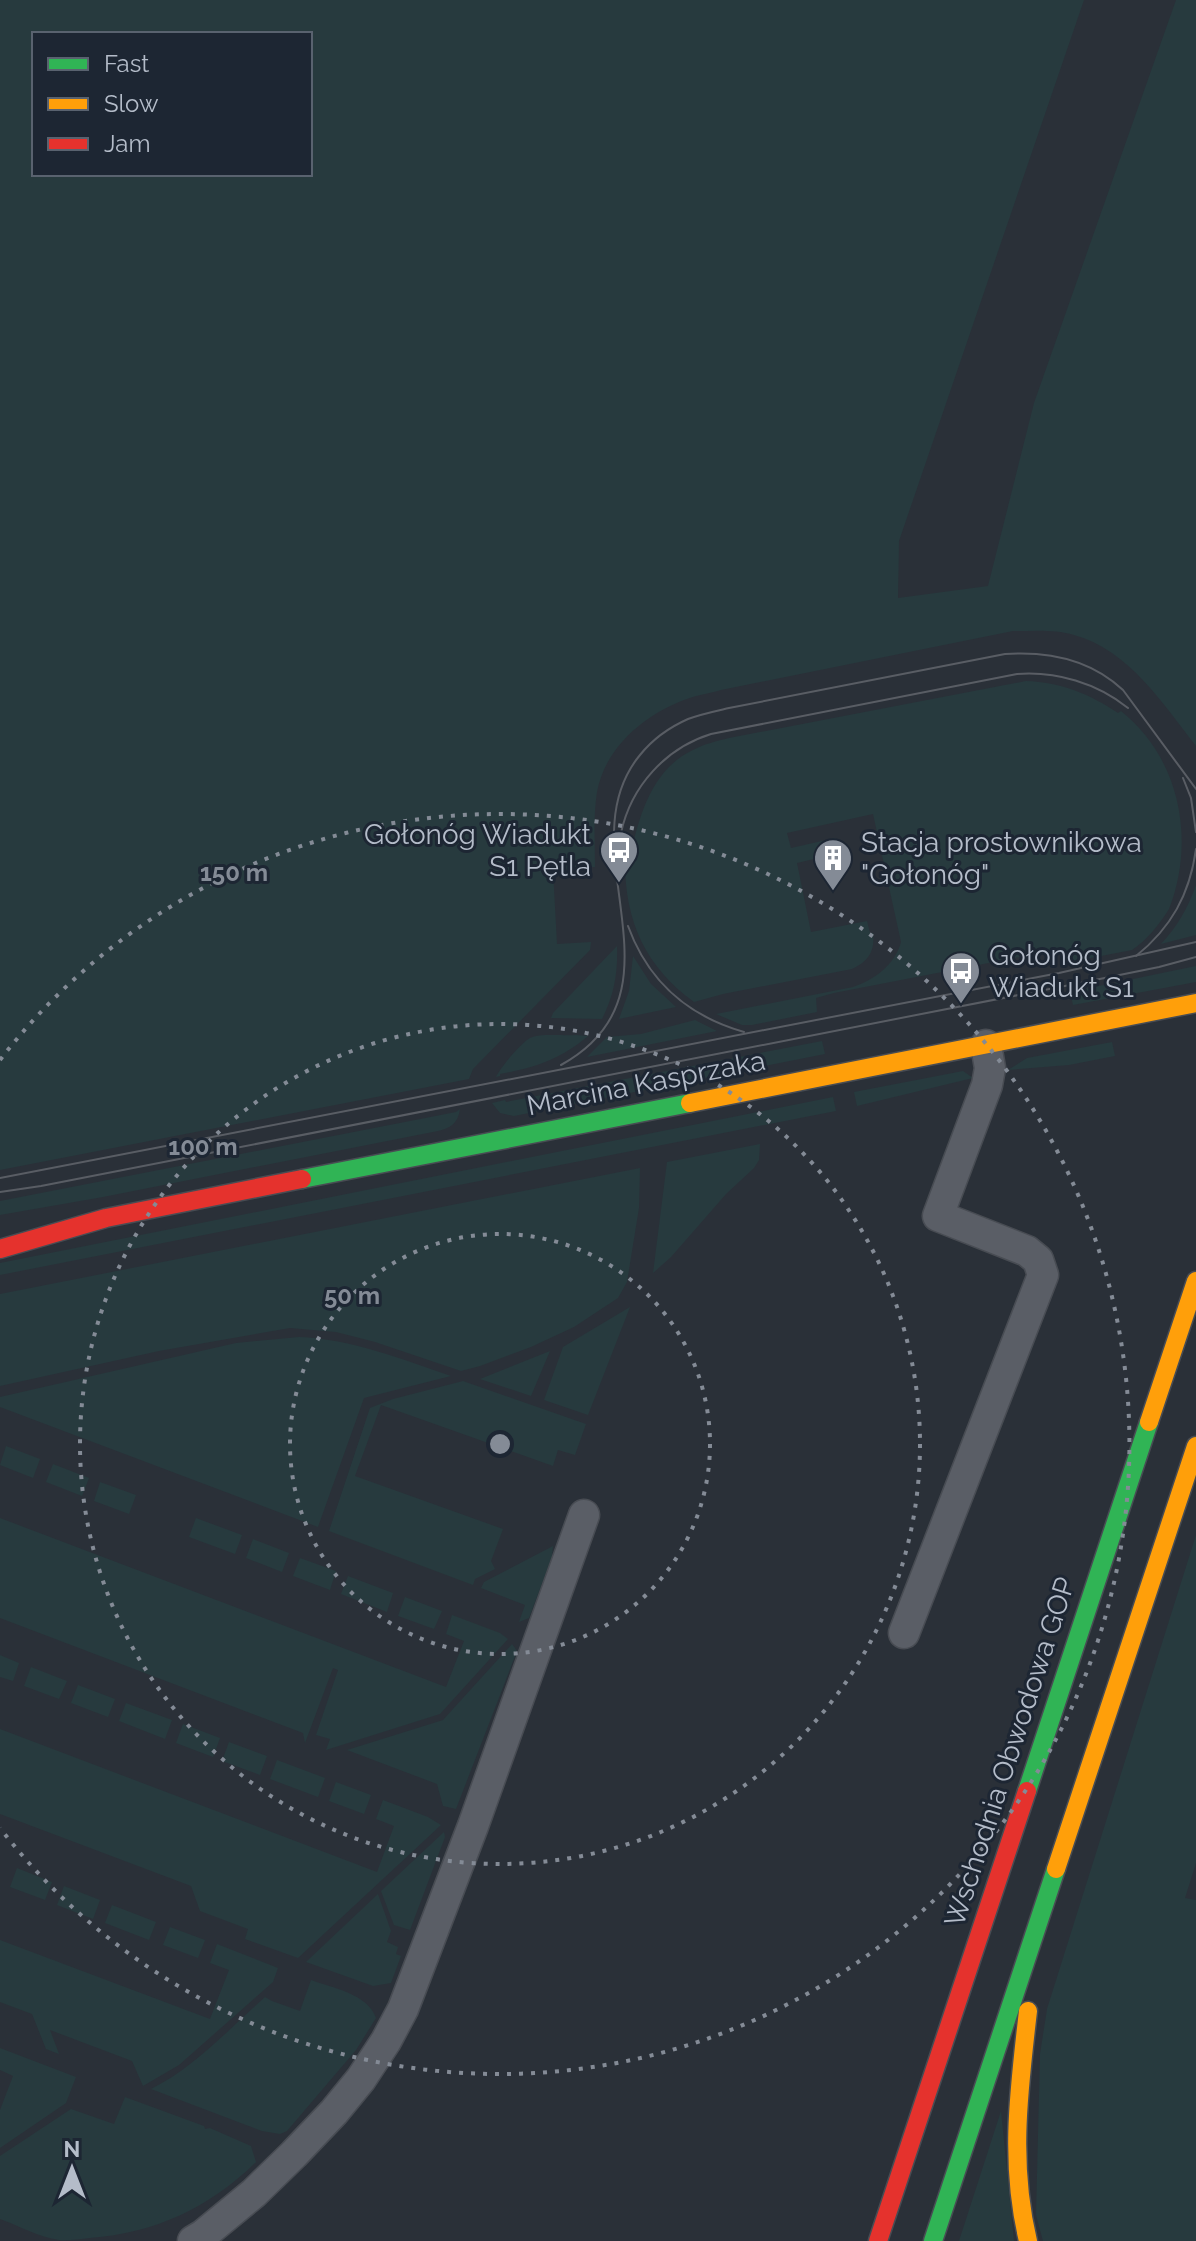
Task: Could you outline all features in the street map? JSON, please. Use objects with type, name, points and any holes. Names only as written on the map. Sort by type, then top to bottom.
[{"type":"main road","name":"Marcina Kasprzaka","points":[[0,1231],[106,1218],[1196,1003]]},
{"type":"main road","name":"Marcina Kasprzaka","points":[[0,1249],[106,1218]]},
{"type":"main road","name":"Wschodnia Obwodowa GOP","points":[[878,2241],[1196,1281]]},
{"type":"main road","points":[[933,2241],[1196,1446]]},
{"type":"main road","points":[[1028,2241],[1021,2220],[1016,2174],[1017,2115],[1037,1925]]},
{"type":"street","points":[[904,1633],[1043,1275],[1038,1260],[1027,1251],[938,1216],[987,1085],[990,1068],[986,1045]]},
{"type":"street","points":[[193,2241],[254,2193],[334,2112],[386,2041],[403,2009],[473,1826],[584,1515]]},
{"type":"green space","points":[[0,0],[1084,0],[899,541],[898,598],[988,586],[1034,403],[1176,0],[1196,0],[1196,746],[1143,680],[1112,653],[1094,642],[1052,631],[1013,631],[684,700],[638,726],[608,762],[597,792],[595,867],[553,870],[557,944],[591,942],[590,950],[473,1069],[469,1079],[0,1170]]},
{"type":"green space","points":[[1026,681],[1063,687],[1097,700],[1118,713],[1121,711],[1141,730],[1169,776],[1181,828],[1177,883],[1169,909],[1137,946],[1132,950],[1065,963],[1061,949],[834,993],[816,998],[817,1012],[752,1025],[742,1025],[716,1014],[853,987],[876,976],[894,958],[901,942],[873,814],[787,833],[791,848],[835,838],[847,845],[848,851],[797,863],[811,932],[867,921],[870,933],[873,933],[873,945],[863,963],[852,969],[694,1002],[663,974],[651,958],[634,923],[625,862],[629,862],[648,798],[666,770],[678,759],[702,746],[729,738]]},
{"type":"green space","points":[[1196,885],[1196,935],[1161,944],[1182,917]]},
{"type":"green space","points":[[617,946],[614,984],[602,1019],[551,1018],[553,1013]]},
{"type":"green space","points":[[633,956],[651,984],[676,1007],[619,1019],[629,991]]},
{"type":"green space","points":[[1196,966],[1196,982],[1073,1005],[1070,992]]},
{"type":"green space","points":[[695,1020],[717,1031],[587,1057],[607,1037],[641,1034]]},
{"type":"green space","points":[[588,1036],[547,1061],[496,1077],[511,1056],[530,1038]]},
{"type":"green space","points":[[822,1041],[825,1054],[514,1116],[500,1113],[492,1103],[506,1102]]},
{"type":"green space","points":[[1112,1042],[1115,1056],[1069,1065],[1008,1070],[1027,1058]]},
{"type":"green space","points":[[963,1071],[973,1078],[857,1106],[854,1092]]},
{"type":"green space","points":[[833,1097],[836,1111],[0,1275],[0,1263]]},
{"type":"green space","points":[[460,1109],[453,1124],[438,1131],[0,1215],[0,1201]]},
{"type":"green space","points":[[760,1144],[759,1160],[754,1168],[653,1273],[667,1162]]},
{"type":"green space","points":[[640,1168],[639,1208],[627,1282],[618,1298],[574,1327],[480,1366],[461,1371],[336,1332],[290,1328],[159,1351],[0,1386],[0,1294]]},
{"type":"green space","points":[[630,1307],[588,1415],[544,1400],[563,1347]]},
{"type":"green space","points":[[299,1337],[357,1346],[451,1376],[364,1398],[318,1527],[0,1407],[0,1397],[236,1343]]},
{"type":"green space","points":[[550,1351],[531,1396],[480,1379]]},
{"type":"green space","points":[[463,1381],[586,1424],[575,1455],[558,1450],[553,1466],[381,1405],[355,1476],[503,1529],[491,1561],[495,1569],[475,1579],[473,1585],[329,1531],[370,1408]]},
{"type":"green space","points":[[6,1446],[40,1459],[33,1478],[0,1465]]},
{"type":"green space","points":[[53,1464],[89,1478],[82,1496],[46,1482]]},
{"type":"green space","points":[[100,1482],[136,1495],[129,1514],[94,1501]]},
{"type":"green space","points":[[0,1518],[446,1687],[464,1641],[446,1634],[452,1615],[508,1639],[440,1714],[326,1750],[330,1739],[316,1735],[338,1670],[333,1668],[305,1743],[303,1733],[0,1618]]},
{"type":"green space","points":[[196,1518],[242,1535],[235,1554],[189,1537]]},
{"type":"green space","points":[[1196,1535],[1196,1863],[1185,1898],[1196,1900],[1196,2241],[1043,2241],[1036,2215],[1040,2054],[1047,2009]]},
{"type":"green space","points":[[253,1539],[289,1553],[282,1572],[246,1558]]},
{"type":"green space","points":[[553,1546],[552,1557],[529,1618],[519,1622],[525,1605],[481,1588],[484,1582]]},
{"type":"green space","points":[[300,1558],[336,1571],[330,1590],[293,1576]]},
{"type":"green space","points":[[348,1576],[393,1593],[387,1612],[341,1594]]},
{"type":"green space","points":[[405,1597],[442,1611],[434,1629],[398,1616]]},
{"type":"green space","points":[[512,1644],[517,1651],[456,1809],[443,1806],[437,1784],[347,1750],[443,1720]]},
{"type":"green space","points":[[0,1655],[19,1663],[13,1681],[0,1677]]},
{"type":"green space","points":[[31,1667],[67,1681],[59,1699],[24,1686]]},
{"type":"green space","points":[[78,1685],[115,1699],[108,1717],[71,1703]]},
{"type":"green space","points":[[126,1703],[172,1720],[165,1739],[119,1721]]},
{"type":"green space","points":[[183,1724],[220,1738],[213,1757],[176,1743]]},
{"type":"green space","points":[[0,1729],[377,1872],[394,1826],[376,1819],[383,1800],[441,1825],[298,1958],[245,1939],[248,1929],[200,1911],[191,1886],[0,1814]]},
{"type":"green space","points":[[229,1742],[267,1756],[260,1775],[222,1761]]},
{"type":"green space","points":[[277,1760],[325,1778],[318,1797],[270,1779]]},
{"type":"green space","points":[[336,1782],[371,1795],[364,1814],[329,1801]]},
{"type":"green space","points":[[444,1832],[445,1837],[410,1930],[394,1925],[381,1891]]},
{"type":"green space","points":[[17,1868],[52,1882],[45,1900],[10,1887]]},
{"type":"green space","points":[[64,1886],[100,1900],[93,1919],[57,1905]]},
{"type":"green space","points":[[378,1894],[391,1931],[387,1942],[398,1947],[396,1954],[401,1956],[391,1983],[373,1986],[306,1962]]},
{"type":"green space","points":[[112,1905],[156,1922],[149,1940],[105,1923]]},
{"type":"green space","points":[[170,1927],[205,1940],[198,1958],[163,1945]]},
{"type":"green space","points":[[0,1940],[210,2019],[229,1970],[210,1963],[217,1944],[278,1968],[273,1982],[179,2065],[143,2086],[132,2061],[50,2030],[59,2054],[46,2049],[32,2014],[0,2002]]},
{"type":"green space","points":[[311,1980],[358,1998],[366,2003],[376,2018],[356,2050],[287,2131],[280,2134],[262,2131],[151,2089],[197,2059],[265,1997],[300,2011]]},
{"type":"green space","points":[[0,2048],[76,2077],[66,2103],[0,2148],[0,2110],[13,2076],[0,2070]]},
{"type":"green space","points":[[125,2097],[251,2146],[256,2162],[200,2205],[159,2224],[137,2230],[59,2240],[0,2219],[0,2156],[71,2109],[114,2124]]},
{"type":"green space","points":[[1001,2111],[1014,2241],[959,2241]]},
{"type":"tram line","points":[[561,1065],[600,1034],[619,998],[625,959],[614,832],[620,792],[645,749],[662,734],[688,719],[729,708],[1005,654],[1053,656],[1083,664],[1123,690],[1196,789]]},
{"type":"tram line","points":[[621,833],[633,800],[653,771],[679,749],[711,734],[1017,674],[1076,680],[1128,708]]},
{"type":"tram line","points":[[1183,778],[1191,798],[1196,832]]},
{"type":"tram line","points":[[1136,956],[1159,934],[1177,909],[1189,881],[1196,849]]},
{"type":"tram line","points":[[628,926],[647,964],[672,994],[705,1016],[744,1032]]},
{"type":"tram line","points":[[0,1178],[1059,973],[1196,942]]},
{"type":"tram line","points":[[0,1192],[1075,984],[1196,957]]},
{"type":"traffic: fast","points":[[302,1179],[690,1103]]},
{"type":"traffic: fast","points":[[1027,1791],[1149,1422]]},
{"type":"traffic: fast","points":[[933,2241],[1056,1869]]},
{"type":"traffic: slow","points":[[690,1103],[1196,1003]]},
{"type":"traffic: slow","points":[[1149,1422],[1196,1281]]},
{"type":"traffic: slow","points":[[1056,1869],[1196,1446]]},
{"type":"traffic: slow","points":[[1028,2011],[1017,2154],[1028,2241]]},
{"type":"traffic: jam","points":[[0,1249],[106,1218],[302,1179]]},
{"type":"traffic: jam","points":[[878,2241],[1027,1791]]},
{"type":"place","name":"Gołonóg Wiadukt S1 Pętla","points":[[619,884]]},
{"type":"place","name":"Stacja prostownikowa \"Gołonóg\"","points":[[833,892]]},
{"type":"place","name":"Gołonóg Wiadukt S1","points":[[961,1005]]}]
